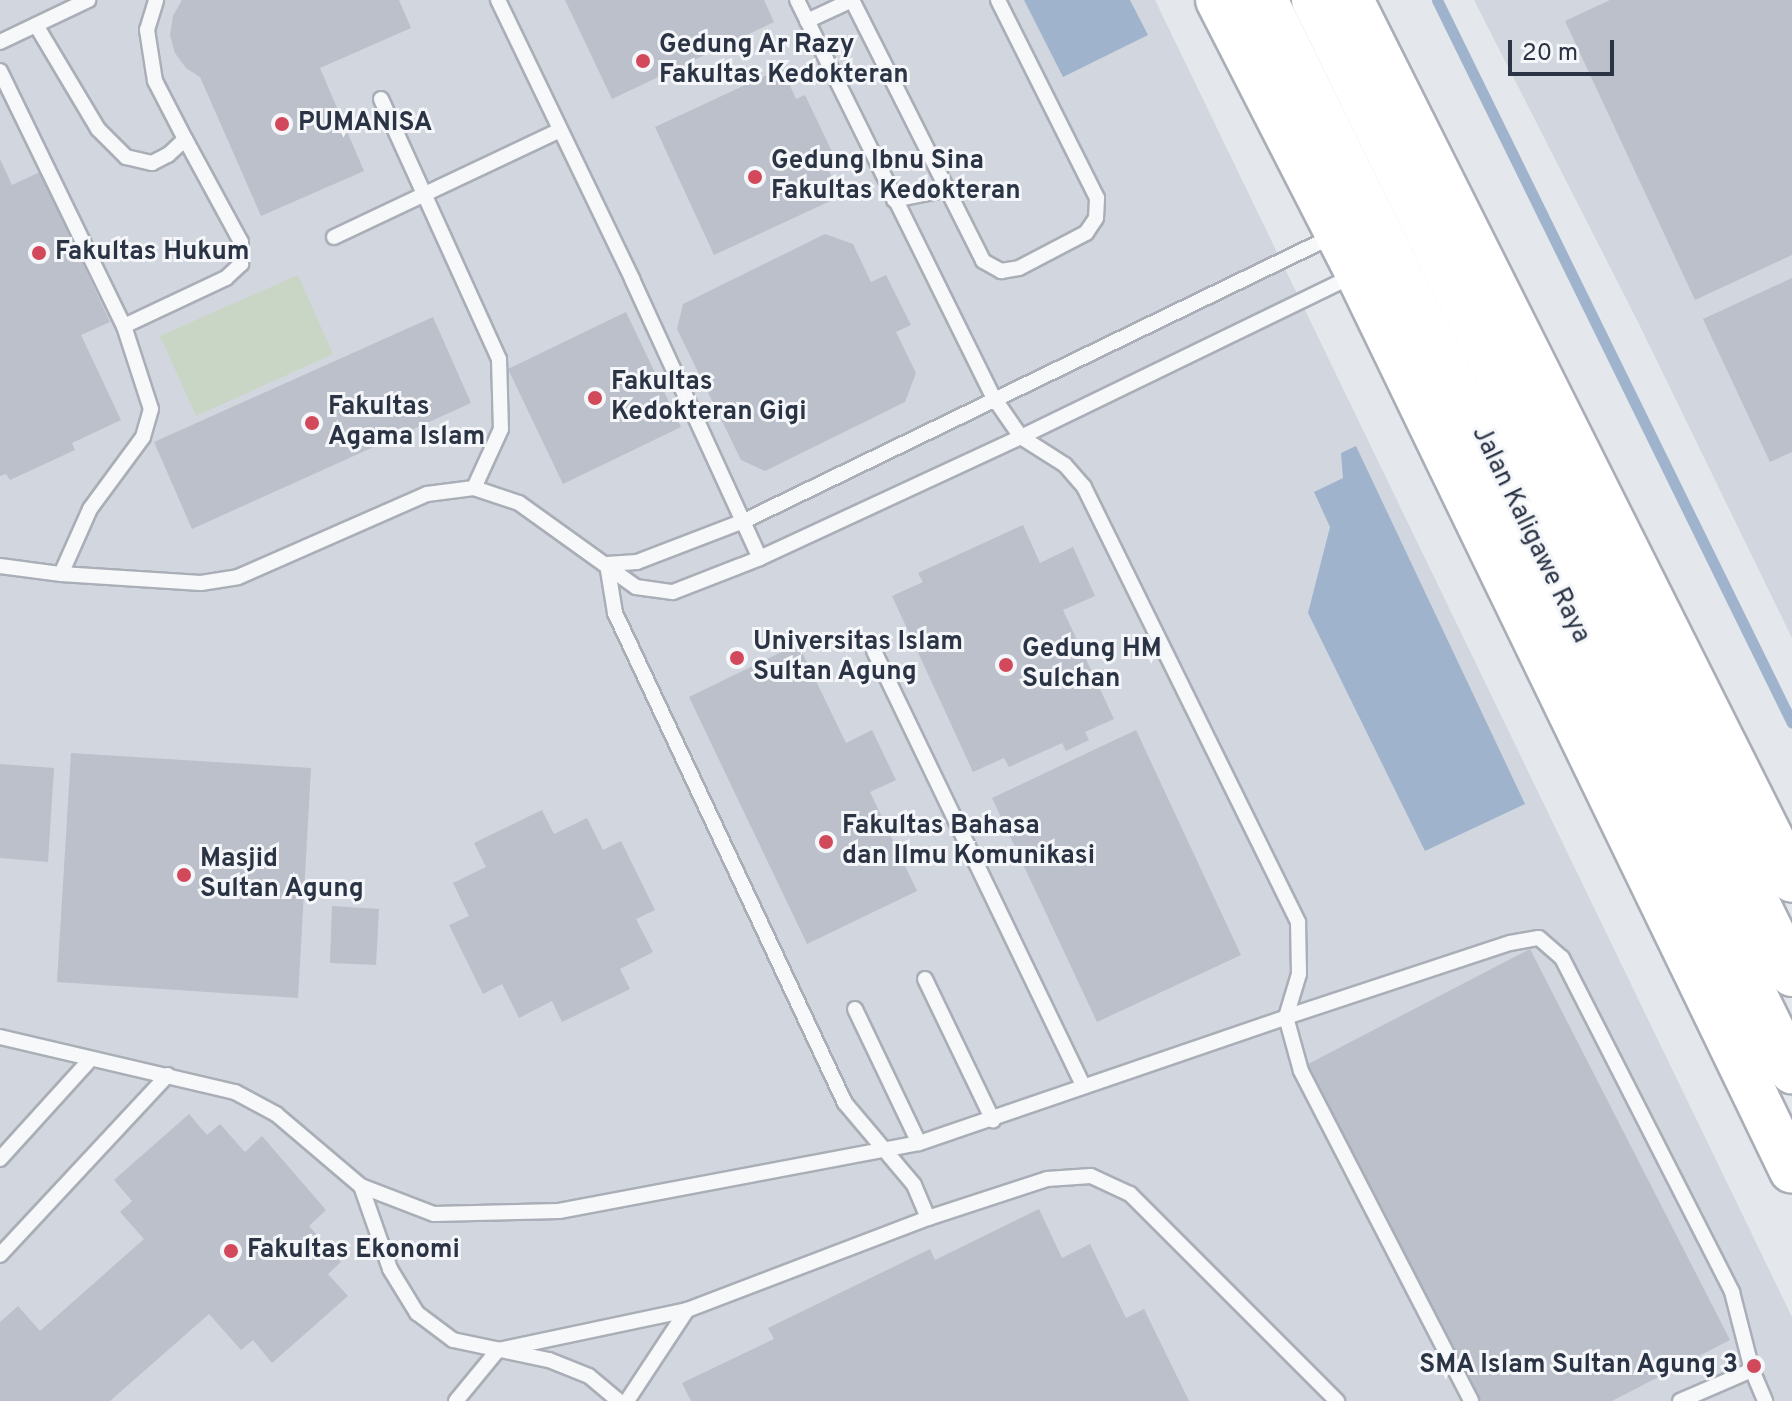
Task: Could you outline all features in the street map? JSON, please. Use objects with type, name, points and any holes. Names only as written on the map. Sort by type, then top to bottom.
[{"type":"highway","points":[[1218,0],[1354,224],[1411,192]]},
{"type":"highway","name":"Jalan Kaligawe Raya","points":[[1265,0],[1354,224],[1792,1071]]},
{"type":"highway","name":"Jalan Kaligawe Raya","points":[[1314,0],[1788,957]]},
{"type":"highway","points":[[1351,0],[1792,880]]},
{"type":"highway","points":[[1431,233],[1375,264],[1792,1171]]},
{"type":"lane","points":[[0,42],[36,25],[68,4],[88,0]]},
{"type":"lane","points":[[124,326],[226,278],[241,264],[241,242],[155,81],[147,30],[156,0]]},
{"type":"lane","points":[[498,0],[760,558]]},
{"type":"lane","points":[[797,0],[994,398],[1021,437],[1065,465],[1084,487],[1298,922],[1299,974],[1286,1017],[1301,1071],[1471,1401]]},
{"type":"lane","points":[[807,21],[852,0],[944,190],[983,261],[1001,271],[1019,268],[1086,233],[1096,218],[1097,198],[998,0]]},
{"type":"lane","points":[[36,25],[98,129],[126,157],[152,163],[168,155],[185,139]]},
{"type":"lane","points":[[0,71],[124,326],[151,409],[143,437],[90,509],[61,574]]},
{"type":"lane","points":[[381,99],[499,359],[501,429],[474,488]]},
{"type":"lane","points":[[334,237],[560,130]]},
{"type":"lane","points":[[894,200],[944,190]]},
{"type":"lane","points":[[607,564],[637,562],[744,521],[1354,224]]},
{"type":"lane","points":[[0,566],[61,574],[201,583],[238,577],[427,494],[474,488],[519,503],[636,587],[673,592],[760,558],[1021,437],[1375,264]]},
{"type":"lane","points":[[607,564],[615,613],[845,1103],[914,1185],[928,1218]]},
{"type":"lane","points":[[874,651],[1083,1085]]},
{"type":"lane","points":[[0,1037],[89,1061],[168,1075],[235,1092],[276,1114],[361,1186],[434,1214],[559,1211],[919,1143],[1286,1017],[1510,943],[1539,938],[1562,958],[1732,1292],[1752,1370],[1765,1401]]},
{"type":"lane","points":[[925,979],[993,1120]]},
{"type":"lane","points":[[855,1009],[919,1143]]},
{"type":"lane","points":[[0,1159],[89,1061]]},
{"type":"lane","points":[[0,1255],[168,1075]]},
{"type":"lane","points":[[456,1401],[498,1350],[687,1310],[928,1218],[1047,1179],[1091,1176],[1130,1194],[1337,1401]]},
{"type":"lane","points":[[361,1186],[390,1269],[417,1313],[453,1340],[549,1360],[589,1376],[619,1401]]},
{"type":"lane","points":[[627,1401],[687,1310]]},
{"type":"lane","points":[[1680,1401],[1752,1370]]},
{"type":"shaded area","name":"Universitas Islam Sultan Agung","points":[[0,0],[1155,0],[1792,1317],[1792,1401],[0,1401]]},
{"type":"shaded area","points":[[1474,0],[1792,0],[1792,638],[1638,322]]},
{"type":"green space","points":[[298,275],[333,354],[196,416],[160,336]]},
{"type":"water","points":[[1024,0],[1130,0],[1148,35],[1063,77]]},
{"type":"water","points":[[1356,446],[1525,804],[1425,851],[1308,613],[1330,527],[1314,492],[1343,478],[1341,453]]},
{"type":"building","name":"PUMANISA","points":[[182,0],[399,0],[411,28],[320,68],[364,171],[261,216],[200,77],[186,68],[175,53],[170,35],[173,16]]},
{"type":"building","name":"Gedung Ar Razy Fakultas Kedokteran","points":[[565,0],[764,0],[774,22],[612,99]]},
{"type":"building","points":[[1610,0],[1792,0],[1792,255],[1695,300],[1565,21]]},
{"type":"building","name":"Gedung Ibnu Sina Fakultas Kedokteran","points":[[782,68],[796,99],[805,95],[833,154],[823,158],[841,196],[714,255],[655,127]]},
{"type":"building","name":"Fakultas Hukum","points":[[0,159],[12,185],[40,172],[110,322],[81,335],[121,420],[72,443],[75,450],[10,480],[6,474],[0,476]]},
{"type":"building","points":[[825,234],[853,244],[871,282],[886,275],[911,325],[896,332],[916,373],[905,402],[765,471],[741,460],[677,329],[683,304]]},
{"type":"building","points":[[1792,278],[1792,452],[1770,462],[1703,319]]},
{"type":"building","name":"Fakultas Kedokteran Gigi","points":[[626,312],[681,427],[563,484],[508,369]]},
{"type":"building","name":"Fakultas Agama Islam","points":[[433,317],[471,403],[192,529],[154,442]]},
{"type":"building","name":"Gedung HM Sulchan","points":[[1023,525],[1040,563],[1073,547],[1095,596],[1063,610],[1114,719],[1085,732],[1089,740],[1066,751],[1062,743],[1009,767],[1004,758],[973,772],[892,596],[923,582],[918,573]]},
{"type":"building","name":"Fakultas Bahasa dan Ilmu Komunikasi","points":[[798,644],[846,743],[872,730],[896,780],[870,792],[917,891],[807,944],[689,697]]},
{"type":"building","points":[[1136,730],[1241,955],[1097,1022],[992,798]]},
{"type":"building","name":"Masjid Sultan Agung","points":[[71,753],[311,768],[298,998],[57,982]]},
{"type":"building","points":[[0,764],[54,768],[48,862],[0,858]]},
{"type":"building","points":[[542,810],[554,834],[587,818],[603,850],[621,841],[655,910],[636,919],[653,952],[620,969],[630,989],[562,1022],[552,1001],[519,1018],[502,984],[483,994],[449,925],[469,916],[453,883],[486,867],[474,843]]},
{"type":"building","points":[[332,906],[379,909],[376,965],[330,963]]},
{"type":"building","points":[[1530,949],[1730,1340],[1612,1401],[1480,1401],[1308,1064]]},
{"type":"building","name":"Fakultas Ekonomi","points":[[189,1114],[207,1135],[220,1124],[245,1152],[262,1136],[326,1210],[309,1226],[341,1262],[328,1274],[348,1296],[272,1363],[253,1340],[241,1350],[209,1314],[110,1401],[0,1401],[0,1322],[18,1306],[40,1331],[144,1239],[120,1212],[132,1201],[114,1180]]},
{"type":"building","points":[[1039,1209],[1062,1258],[1090,1244],[1126,1318],[1144,1309],[1189,1401],[691,1401],[682,1383],[774,1339],[768,1328],[930,1249],[935,1260]]},
{"type":"waterway","points":[[1437,0],[1792,723]]},
{"type":"place","name":"Gedung Ar Razy Fakultas Kedokteran","points":[[643,61]]},
{"type":"place","name":"PUMANISA","points":[[282,124]]},
{"type":"place","name":"Gedung Ibnu Sina Fakultas Kedokteran","points":[[755,177]]},
{"type":"place","name":"Fakultas Hukum","points":[[39,253]]},
{"type":"place","name":"Fakultas Kedokteran Gigi","points":[[595,398]]},
{"type":"place","name":"Fakultas Agama Islam","points":[[312,423]]},
{"type":"place","name":"Universitas Islam Sultan Agung","points":[[737,658]]},
{"type":"place","name":"Gedung HM Sulchan","points":[[1006,665]]},
{"type":"place","name":"Fakultas Bahasa dan Ilmu Komunikasi","points":[[826,842]]},
{"type":"place","name":"Masjid Sultan Agung","points":[[184,875]]},
{"type":"place","name":"Fakultas Ekonomi","points":[[231,1251]]},
{"type":"place","name":"SMA Islam Sultan Agung 3","points":[[1754,1366]]}]
